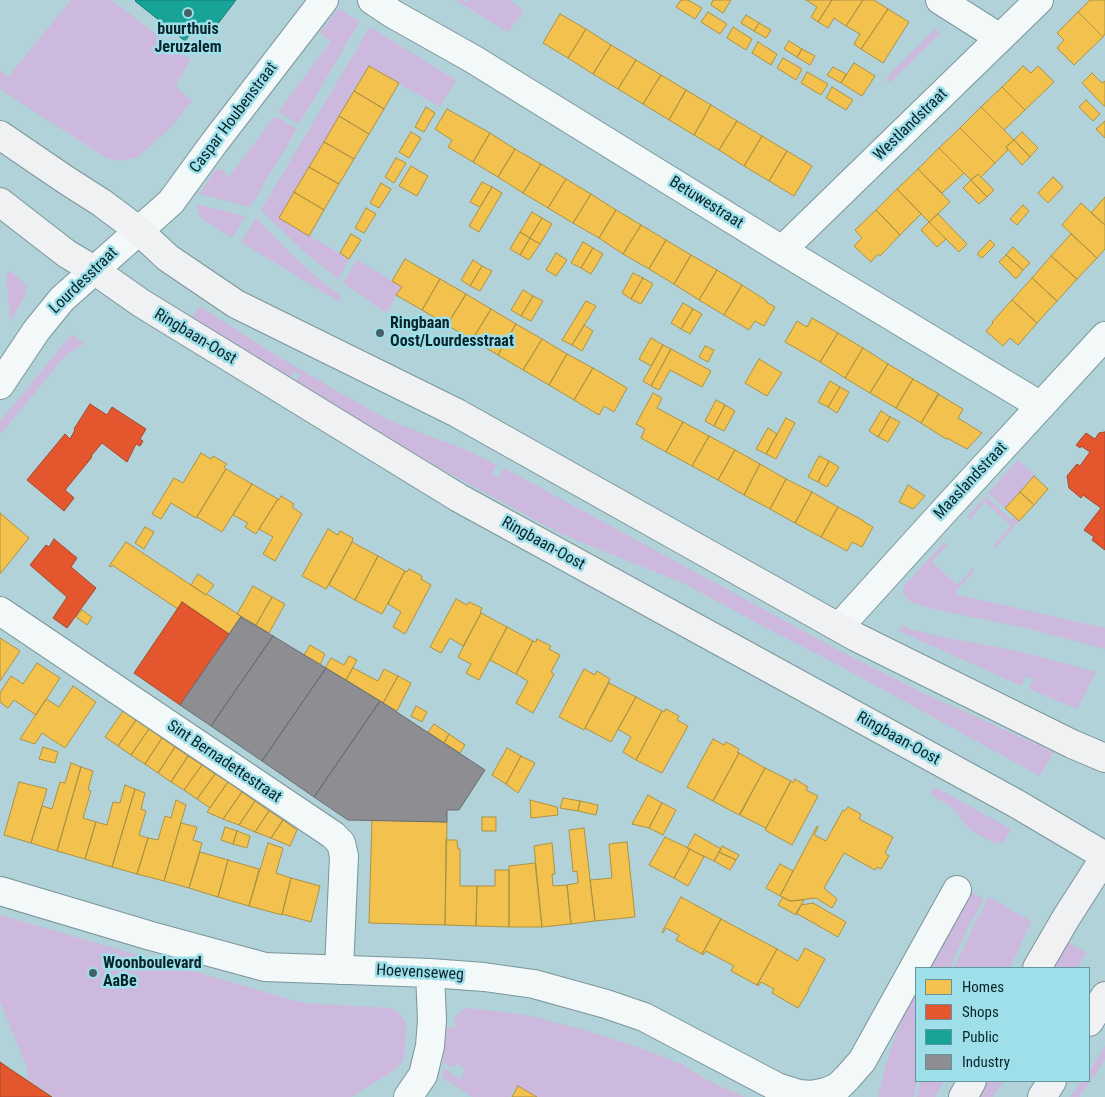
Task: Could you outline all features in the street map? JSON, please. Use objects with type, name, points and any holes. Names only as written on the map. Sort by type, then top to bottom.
[{"type":"main road","points":[[0,134],[102,203],[138,230],[168,258],[236,304],[458,413],[856,637],[1072,744],[1105,758]]},
{"type":"main road","name":"Ringbaan-Oost","points":[[0,202],[67,254],[94,270],[141,304],[459,498],[1008,800],[1105,856]]},
{"type":"main road","points":[[1038,967],[1105,856]]},
{"type":"main road","points":[[1090,1020],[1105,996]]},
{"type":"main road","points":[[963,1097],[971,1082]]},
{"type":"main road","points":[[1042,1097],[1051,1082]]},
{"type":"street","name":"Caspar Houbenstraat","points":[[138,230],[170,202],[324,0]]},
{"type":"street","name":"Betuwestraat","points":[[372,0],[393,14],[473,58],[782,250],[1041,406]]},
{"type":"street","points":[[940,0],[1000,38]]},
{"type":"street","name":"Westlandstraat","points":[[782,250],[1039,0]]},
{"type":"street","name":"Lourdesstraat","points":[[0,385],[36,331],[62,298],[138,230]]},
{"type":"street","name":"Maaslandstraat","points":[[839,627],[1105,336]]},
{"type":"street","name":"Sint Bernadettestraat","points":[[0,611],[332,835],[341,843],[344,856],[339,970]]},
{"type":"street","points":[[827,1095],[847,1078],[862,1061],[957,890]]},
{"type":"street","name":"Hoevenseweg","points":[[0,891],[151,936],[265,967],[430,973],[484,977],[534,984],[606,1004],[644,1017],[777,1088],[799,1094],[827,1095]]},
{"type":"street","points":[[408,1097],[423,1075],[430,1046],[432,1020],[430,973]]},
{"type":"shaded area","points":[[71,0],[111,0],[191,60],[175,86],[192,101],[171,127],[138,157],[121,161],[106,158],[0,89],[0,71],[8,77]]},
{"type":"shaded area","points":[[455,0],[467,2],[468,0],[510,0],[524,11],[508,32]]},
{"type":"shaded area","points":[[339,9],[360,21],[299,124],[278,112],[331,41],[320,33]]},
{"type":"shaded area","points":[[370,27],[456,80],[440,107],[369,66],[354,91],[309,236],[350,259],[338,279],[302,250],[261,210]]},
{"type":"shaded area","points":[[936,28],[940,34],[890,83],[886,78]]},
{"type":"shaded area","points":[[275,116],[297,129],[250,207],[199,194],[216,169],[220,169],[229,177]]},
{"type":"shaded area","points":[[197,204],[245,216],[232,238],[202,219],[198,212]]},
{"type":"shaded area","points":[[256,218],[292,255],[320,280],[342,296],[339,302],[241,242]]},
{"type":"shaded area","points":[[357,260],[402,287],[386,313],[343,283]]},
{"type":"shaded area","points":[[10,270],[27,286],[24,298],[10,322],[6,275]]},
{"type":"shaded area","points":[[199,306],[284,360],[386,419],[473,453],[497,465],[492,474],[498,478],[504,468],[842,652],[923,693],[1054,752],[1040,776],[829,660],[683,583],[561,534],[447,472],[294,384],[300,375],[294,371],[288,380],[191,319]]},
{"type":"shaded area","points":[[72,334],[84,344],[65,356],[0,435],[0,421]]},
{"type":"shaded area","points":[[1018,460],[1035,475],[1005,508],[988,493]]},
{"type":"shaded area","points":[[986,496],[1011,520],[1015,516],[1019,521],[996,548],[993,546],[1011,526],[985,502],[970,519],[967,517]]},
{"type":"shaded area","points":[[944,542],[947,545],[932,562],[957,585],[973,568],[975,570],[954,594],[1105,628],[1105,649],[1026,628],[933,609],[909,601],[904,595],[904,586]]},
{"type":"shaded area","points":[[902,625],[909,629],[1022,652],[1096,672],[1077,709],[1029,689],[1033,679],[1026,676],[1021,686],[899,631]]},
{"type":"shaded area","points":[[935,787],[1011,829],[1003,844],[997,840],[995,844],[969,829],[950,806],[930,794]]},
{"type":"shaded area","points":[[969,891],[984,899],[969,925],[950,967],[927,967]]},
{"type":"shaded area","points":[[989,897],[1031,921],[1010,967],[954,967]]},
{"type":"shaded area","name":"Woonboulevard AaBe","points":[[0,915],[303,1003],[391,1008],[401,1014],[406,1024],[404,1057],[395,1070],[351,1097],[54,1097],[27,1079],[27,1068],[0,1002]]},
{"type":"shaded area","points":[[1068,942],[1087,953],[1078,967],[1052,967]]},
{"type":"shaded area","points":[[915,989],[915,1082],[917,1082],[915,1093],[913,1097],[878,1097],[886,1064],[906,1008]]},
{"type":"shaded area","points":[[465,1008],[531,1016],[584,1030],[669,1059],[709,1081],[745,1097],[530,1097],[515,1088],[510,1097],[473,1097],[442,1077],[443,1068],[460,1079],[466,1070],[456,1064],[453,1068],[443,1062],[446,1028],[455,1028],[455,1017]]},
{"type":"shaded area","points":[[1105,1046],[1105,1060],[1090,1081],[1090,1070]]},
{"type":"shaded area","points":[[921,1082],[943,1082],[935,1097],[917,1097]]},
{"type":"shaded area","points":[[981,1082],[1003,1082],[993,1097],[973,1097]]},
{"type":"shaded area","points":[[1081,1082],[1090,1082],[1079,1097],[1070,1097]]},
{"type":"building: Homes","points":[[681,0],[688,0],[702,8],[695,19],[676,7]]},
{"type":"building: Homes","points":[[713,0],[731,0],[723,13],[711,5]]},
{"type":"building: Homes","points":[[806,0],[832,0],[818,22],[811,17],[817,7]]},
{"type":"building: Homes","points":[[832,0],[863,0],[846,26],[834,18],[828,28],[818,22]]},
{"type":"building: Homes","points":[[863,0],[874,0],[888,9],[861,49],[854,44],[860,34],[846,26]]},
{"type":"building: Homes","points":[[1090,0],[1105,0],[1105,34],[1103,37],[1078,12]]},
{"type":"building: Homes","points":[[888,9],[909,22],[883,63],[861,49]]},
{"type":"building: Homes","points":[[708,12],[727,24],[720,34],[701,22]]},
{"type":"building: Homes","points":[[1078,12],[1103,37],[1074,65],[1057,48],[1064,40],[1057,33]]},
{"type":"building: Homes","points":[[560,14],[586,29],[568,58],[543,43]]},
{"type":"building: Homes","points":[[746,15],[759,23],[754,31],[741,23]]},
{"type":"building: Homes","points":[[759,23],[771,30],[766,38],[754,31]]},
{"type":"building: Homes","points":[[733,27],[752,39],[746,50],[727,38]]},
{"type":"building: Homes","points":[[586,29],[611,45],[593,74],[568,58]]},
{"type":"building: Homes","points":[[789,41],[802,49],[797,57],[784,49]]},
{"type":"building: Homes","points":[[758,42],[777,54],[771,65],[752,53]]},
{"type":"building: Homes","points":[[611,45],[636,60],[618,89],[593,74]]},
{"type":"building: Homes","points":[[802,49],[815,56],[810,65],[797,57]]},
{"type":"building: Homes","points":[[783,58],[802,69],[796,80],[777,68]]},
{"type":"building: Homes","points":[[636,60],[661,75],[643,104],[618,89]]},
{"type":"building: Homes","points":[[854,63],[875,76],[862,96],[841,83]]},
{"type":"building: Homes","points":[[369,66],[399,83],[384,109],[354,91]]},
{"type":"building: Homes","points":[[1023,66],[1031,73],[1038,66],[1054,82],[1025,110],[1002,87]]},
{"type":"building: Homes","points":[[833,67],[846,74],[841,83],[827,75]]},
{"type":"building: Homes","points":[[807,72],[828,84],[821,95],[801,83]]},
{"type":"building: Homes","points":[[1092,73],[1102,83],[1105,81],[1105,106],[1082,83]]},
{"type":"building: Homes","points":[[661,75],[686,90],[669,120],[643,104]]},
{"type":"building: Homes","points":[[832,87],[853,100],[846,110],[826,98]]},
{"type":"building: Homes","points":[[1002,87],[1025,110],[1004,130],[981,107]]},
{"type":"building: Homes","points":[[686,90],[711,105],[694,135],[669,120]]},
{"type":"building: Homes","points":[[354,91],[384,109],[369,134],[339,116]]},
{"type":"building: Homes","points":[[1086,100],[1100,114],[1093,121],[1079,107]]},
{"type":"building: Homes","points":[[711,105],[737,121],[719,150],[694,135]]},
{"type":"building: Homes","points":[[426,107],[435,113],[424,132],[415,127]]},
{"type":"building: Homes","points":[[981,107],[1014,140],[1006,147],[1008,150],[995,163],[960,128]]},
{"type":"building: Homes","points":[[447,109],[490,133],[473,162],[448,147],[452,140],[435,129]]},
{"type":"building: Homes","points":[[339,116],[369,134],[354,159],[324,142]]},
{"type":"building: Homes","points":[[737,121],[762,136],[744,166],[719,150]]},
{"type":"building: Homes","points":[[1105,121],[1105,138],[1096,129]]},
{"type":"building: Homes","points":[[960,128],[995,163],[981,177],[978,174],[971,180],[939,148]]},
{"type":"building: Homes","points":[[411,132],[421,138],[409,158],[399,152]]},
{"type":"building: Homes","points":[[1022,132],[1038,148],[1030,157],[1014,140]]},
{"type":"building: Homes","points":[[490,133],[515,149],[498,177],[473,162]]},
{"type":"building: Homes","points":[[762,136],[787,151],[769,181],[744,166]]},
{"type":"building: Homes","points":[[1014,140],[1030,157],[1022,165],[1006,147]]},
{"type":"building: Homes","points":[[324,142],[354,159],[339,184],[309,167]]},
{"type":"building: Homes","points":[[939,148],[964,173],[942,193],[918,169]]},
{"type":"building: Homes","points":[[515,149],[541,164],[523,193],[498,177]]},
{"type":"building: Homes","points":[[787,151],[812,166],[794,196],[769,181]]},
{"type":"building: Homes","points":[[396,158],[406,163],[394,183],[385,177]]},
{"type":"building: Homes","points":[[541,164],[566,179],[548,208],[523,193]]},
{"type":"building: Homes","points":[[411,166],[428,176],[417,196],[399,186]]},
{"type":"building: Homes","points":[[309,167],[339,184],[324,210],[294,192]]},
{"type":"building: Homes","points":[[918,169],[950,202],[929,222],[897,189]]},
{"type":"building: Homes","points":[[978,174],[994,190],[987,197],[971,180]]},
{"type":"building: Homes","points":[[1053,177],[1063,187],[1048,203],[1038,193]]},
{"type":"building: Homes","points":[[566,179],[591,194],[573,223],[548,208]]},
{"type":"building: Homes","points":[[971,180],[987,197],[979,204],[963,188]]},
{"type":"building: Homes","points":[[482,182],[492,187],[480,207],[470,202]]},
{"type":"building: Homes","points":[[381,183],[391,189],[379,208],[370,203]]},
{"type":"building: Homes","points":[[492,187],[502,193],[479,232],[469,226]]},
{"type":"building: Homes","points":[[897,189],[921,214],[900,235],[876,210]]},
{"type":"building: Homes","points":[[294,192],[324,210],[309,236],[279,218]]},
{"type":"building: Homes","points":[[591,194],[616,210],[599,238],[573,223]]},
{"type":"building: Homes","points":[[1105,197],[1105,225],[1091,213]]},
{"type":"building: Homes","points":[[1081,203],[1105,225],[1105,249],[1097,258],[1062,225]]},
{"type":"building: Homes","points":[[1023,205],[1029,211],[1017,225],[1010,219]]},
{"type":"building: Homes","points":[[366,208],[376,214],[364,233],[355,228]]},
{"type":"building: Homes","points":[[616,210],[641,225],[623,254],[599,238]]},
{"type":"building: Homes","points":[[876,210],[900,235],[880,256],[878,254],[871,262],[854,246],[862,238],[855,230]]},
{"type":"building: Homes","points":[[532,212],[542,218],[530,238],[520,232]]},
{"type":"building: Homes","points":[[938,214],[967,244],[959,252],[929,222]]},
{"type":"building: Homes","points":[[542,218],[552,224],[540,244],[530,238]]},
{"type":"building: Homes","points":[[929,222],[946,239],[937,247],[921,230]]},
{"type":"building: Homes","points":[[641,225],[666,240],[649,269],[623,254]]},
{"type":"building: Homes","points":[[520,232],[530,238],[520,255],[510,249]]},
{"type":"building: Homes","points":[[351,234],[361,240],[349,259],[340,253]]},
{"type":"building: Homes","points":[[1071,234],[1097,258],[1077,279],[1051,256]]},
{"type":"building: Homes","points":[[530,238],[540,244],[529,260],[520,255]]},
{"type":"building: Homes","points":[[666,240],[691,255],[674,284],[649,269]]},
{"type":"building: Homes","points":[[990,240],[995,245],[982,258],[977,254]]},
{"type":"building: Homes","points":[[583,242],[593,248],[581,268],[571,263]]},
{"type":"building: Homes","points":[[1013,247],[1030,263],[1023,270],[1006,255]]},
{"type":"building: Homes","points":[[593,248],[603,254],[591,274],[581,268]]},
{"type":"building: Homes","points":[[556,253],[567,260],[556,276],[546,270]]},
{"type":"building: Homes","points":[[691,255],[717,270],[699,300],[674,284]]},
{"type":"building: Homes","points":[[1006,255],[1023,270],[1016,279],[999,262]]},
{"type":"building: Homes","points":[[1051,256],[1077,279],[1057,301],[1032,278]]},
{"type":"building: Homes","points":[[405,259],[440,279],[422,310],[396,295],[402,287],[392,281]]},
{"type":"building: Homes","points":[[473,260],[482,266],[470,286],[461,280]]},
{"type":"building: Homes","points":[[482,266],[492,271],[480,291],[470,286]]},
{"type":"building: Homes","points":[[717,270],[742,285],[724,315],[699,300]]},
{"type":"building: Homes","points":[[633,273],[643,278],[631,299],[622,293]]},
{"type":"building: Homes","points":[[643,278],[653,284],[641,304],[631,299]]},
{"type":"building: Homes","points":[[1032,278],[1057,301],[1037,323],[1012,300]]},
{"type":"building: Homes","points":[[440,279],[466,294],[447,325],[422,310]]},
{"type":"building: Homes","points":[[742,285],[775,307],[764,326],[755,321],[749,330],[724,315]]},
{"type":"building: Homes","points":[[523,290],[533,296],[521,316],[511,310]]},
{"type":"building: Homes","points":[[466,294],[491,309],[472,340],[447,325]]},
{"type":"building: Homes","points":[[533,296],[543,301],[531,321],[521,316]]},
{"type":"building: Homes","points":[[1012,300],[1037,323],[1018,345],[1010,338],[1003,346],[986,331]]},
{"type":"building: Homes","points":[[586,301],[596,306],[572,345],[562,340]]},
{"type":"building: Homes","points":[[683,303],[693,309],[681,329],[671,323]]},
{"type":"building: Homes","points":[[491,309],[516,324],[498,355],[472,340]]},
{"type":"building: Homes","points":[[693,309],[702,314],[690,334],[681,329]]},
{"type":"building: Homes","points":[[812,318],[838,333],[820,362],[785,342],[797,321],[807,327]]},
{"type":"building: Homes","points":[[516,324],[542,339],[523,370],[498,355]]},
{"type":"building: Homes","points":[[584,325],[593,331],[582,351],[572,345]]},
{"type":"building: Homes","points":[[838,333],[863,348],[845,378],[820,362]]},
{"type":"building: Homes","points":[[651,338],[663,345],[651,366],[639,359]]},
{"type":"building: Homes","points":[[542,339],[567,354],[549,385],[523,370]]},
{"type":"building: Homes","points":[[663,345],[671,349],[651,386],[643,381]]},
{"type":"building: Homes","points":[[705,346],[714,350],[708,362],[699,357]]},
{"type":"building: Homes","points":[[863,348],[888,364],[870,393],[845,378]]},
{"type":"building: Homes","points":[[671,349],[711,371],[702,387],[670,370],[659,390],[651,386]]},
{"type":"building: Homes","points":[[567,354],[593,368],[574,400],[549,385]]},
{"type":"building: Homes","points":[[759,359],[782,373],[767,396],[745,383]]},
{"type":"building: Homes","points":[[888,364],[913,379],[896,408],[870,393]]},
{"type":"building: Homes","points":[[593,368],[627,388],[614,412],[604,406],[599,415],[574,400]]},
{"type":"building: Homes","points":[[913,379],[939,394],[921,423],[896,408]]},
{"type":"building: Homes","points":[[830,381],[840,387],[828,407],[818,402]]},
{"type":"building: Homes","points":[[840,387],[849,392],[837,413],[828,407]]},
{"type":"building: Homes","points":[[653,393],[662,398],[657,408],[683,422],[666,452],[641,438],[645,429],[636,424]]},
{"type":"building: Homes","points":[[938,394],[963,409],[958,418],[982,433],[967,449],[946,439],[921,423]]},
{"type":"building: Homes","points":[[716,400],[725,405],[714,426],[705,421]]},
{"type":"building: Homes","points":[[725,405],[735,411],[724,431],[714,426]]},
{"type":"building: Homes","points":[[881,411],[890,417],[878,437],[869,431]]},
{"type":"building: Homes","points":[[890,417],[900,422],[888,442],[878,437]]},
{"type":"building: Homes","points":[[786,418],[795,423],[776,459],[766,454]]},
{"type":"building: Homes","points":[[683,422],[709,436],[692,466],[666,452]]},
{"type":"building: Homes","points":[[768,428],[777,434],[766,454],[756,449]]},
{"type":"building: Homes","points":[[709,436],[735,450],[718,480],[692,466]]},
{"type":"building: Homes","points":[[735,450],[760,464],[744,495],[718,480]]},
{"type":"building: Homes","points":[[201,453],[211,459],[213,456],[227,464],[224,467],[226,469],[196,518],[171,503],[161,519],[152,514],[174,478],[183,483]]},
{"type":"building: Homes","points":[[819,456],[829,461],[818,482],[808,477]]},
{"type":"building: Homes","points":[[829,461],[839,467],[827,487],[818,482]]},
{"type":"building: Homes","points":[[760,464],[786,479],[770,509],[744,495]]},
{"type":"building: Homes","points":[[226,469],[252,484],[222,532],[197,517]]},
{"type":"building: Homes","points":[[1034,476],[1048,489],[1034,505],[1020,492]]},
{"type":"building: Homes","points":[[786,479],[812,492],[795,523],[770,509]]},
{"type":"building: Homes","points":[[252,484],[278,499],[256,534],[245,527],[248,523],[233,515]]},
{"type":"building: Homes","points":[[908,485],[925,496],[913,509],[899,502]]},
{"type":"building: Homes","points":[[812,492],[838,507],[821,537],[795,523]]},
{"type":"building: Homes","points":[[1020,492],[1034,505],[1019,521],[1005,508]]},
{"type":"building: Homes","points":[[281,496],[294,504],[292,507],[302,514],[275,561],[263,554],[273,537],[259,529]]},
{"type":"building: Homes","points":[[838,507],[873,527],[862,547],[852,542],[847,551],[821,537]]},
{"type":"building: Homes","points":[[0,513],[29,538],[0,574]]},
{"type":"building: Homes","points":[[145,527],[154,532],[144,549],[135,543]]},
{"type":"building: Homes","points":[[328,529],[338,535],[340,531],[353,538],[326,589],[302,576]]},
{"type":"building: Homes","points":[[126,542],[241,616],[229,634],[182,602],[178,609],[112,565],[111,567],[109,566]]},
{"type":"building: Homes","points":[[352,542],[378,556],[355,600],[329,585]]},
{"type":"building: Homes","points":[[378,556],[405,571],[382,614],[355,600]]},
{"type":"building: Homes","points":[[409,569],[422,576],[421,579],[431,585],[405,634],[393,627],[401,612],[388,604],[405,571],[407,572]]},
{"type":"building: Homes","points":[[198,574],[214,585],[206,595],[191,585]]},
{"type":"building: Homes","points":[[253,586],[272,597],[256,625],[237,614]]},
{"type":"building: Homes","points":[[272,597],[285,604],[269,633],[256,625]]},
{"type":"building: Homes","points":[[456,599],[467,605],[469,602],[482,608],[481,613],[463,646],[450,638],[441,653],[430,647]]},
{"type":"building: Homes","points":[[82,610],[92,617],[87,625],[76,617]]},
{"type":"building: Homes","points":[[481,613],[507,627],[479,680],[466,673],[471,664],[458,657]]},
{"type":"building: Homes","points":[[507,627],[533,641],[516,674],[490,660]]},
{"type":"building: Homes","points":[[0,638],[20,651],[0,681]]},
{"type":"building: Homes","points":[[537,639],[551,646],[549,649],[560,655],[551,672],[554,674],[533,713],[516,703],[528,681],[516,674],[533,641],[536,642]]},
{"type":"building: Homes","points":[[310,645],[325,654],[320,665],[304,655]]},
{"type":"building: Homes","points":[[349,656],[357,660],[346,680],[325,668],[331,658],[344,665]]},
{"type":"building: Homes","points":[[37,663],[60,678],[36,715],[14,700],[8,708],[0,702],[0,693],[11,676],[23,684]]},
{"type":"building: Homes","points":[[353,668],[378,681],[384,669],[398,676],[383,703],[346,680]]},
{"type":"building: Homes","points":[[584,669],[595,675],[597,671],[610,679],[584,730],[559,717]]},
{"type":"building: Homes","points":[[398,676],[411,683],[397,711],[383,703]]},
{"type":"building: Homes","points":[[609,683],[636,697],[611,742],[585,728]]},
{"type":"building: Homes","points":[[73,686],[96,702],[65,748],[42,733],[35,744],[20,739],[46,699],[59,707]]},
{"type":"building: Homes","points":[[636,697],[662,711],[636,760],[623,752],[631,737],[618,729]]},
{"type":"building: Homes","points":[[416,706],[427,712],[422,722],[411,716]]},
{"type":"building: Homes","points":[[666,709],[679,716],[677,720],[688,726],[662,773],[636,760],[662,711],[664,712]]},
{"type":"building: Homes","points":[[123,711],[136,720],[118,746],[105,737]]},
{"type":"building: Homes","points":[[136,720],[149,729],[131,755],[118,746]]},
{"type":"building: Homes","points":[[434,724],[449,734],[444,743],[428,732]]},
{"type":"building: Homes","points":[[149,729],[162,738],[145,764],[131,755]]},
{"type":"building: Homes","points":[[449,734],[465,745],[460,753],[444,743]]},
{"type":"building: Homes","points":[[162,738],[175,747],[158,773],[145,764]]},
{"type":"building: Homes","points":[[713,739],[724,745],[726,742],[739,749],[737,752],[739,753],[713,801],[687,787]]},
{"type":"building: Homes","points":[[43,747],[58,752],[55,763],[39,759]]},
{"type":"building: Homes","points":[[175,747],[188,756],[171,782],[158,773]]},
{"type":"building: Homes","points":[[507,748],[521,756],[506,784],[492,775]]},
{"type":"building: Homes","points":[[739,753],[765,768],[739,815],[713,801]]},
{"type":"building: Homes","points":[[188,756],[202,765],[184,790],[171,782]]},
{"type":"building: Homes","points":[[521,756],[535,763],[518,793],[506,784]]},
{"type":"building: Homes","points":[[71,763],[81,767],[57,851],[31,843],[42,806],[52,809],[60,782],[65,783]]},
{"type":"building: Homes","points":[[202,765],[215,774],[197,799],[184,790]]},
{"type":"building: Homes","points":[[81,767],[93,771],[88,790],[91,791],[83,818],[96,822],[85,859],[57,851]]},
{"type":"building: Homes","points":[[765,768],[791,781],[766,828],[740,815]]},
{"type":"building: Homes","points":[[215,774],[228,782],[210,808],[197,799]]},
{"type":"building: Homes","points":[[795,779],[808,787],[806,790],[818,796],[792,845],[765,830],[791,781],[793,783]]},
{"type":"building: Homes","points":[[19,782],[47,789],[31,843],[4,835]]},
{"type":"building: Homes","points":[[228,782],[242,792],[223,819],[207,812]]},
{"type":"building: Homes","points":[[125,785],[135,789],[112,867],[85,859],[96,822],[107,825],[113,802],[120,803]]},
{"type":"building: Homes","points":[[135,789],[145,793],[141,809],[146,811],[139,835],[148,838],[137,874],[112,867]]},
{"type":"building: Homes","points":[[242,792],[255,801],[239,825],[223,819]]},
{"type":"building: Homes","points":[[648,795],[662,803],[649,828],[632,824]]},
{"type":"building: Homes","points":[[563,798],[580,801],[578,811],[560,808]]},
{"type":"building: Homes","points":[[176,800],[186,805],[164,881],[137,874],[148,838],[158,840],[165,816],[171,818]]},
{"type":"building: Homes","points":[[530,800],[557,807],[558,815],[531,818]]},
{"type":"building: Homes","points":[[255,801],[269,811],[255,832],[239,825]]},
{"type":"building: Homes","points":[[580,801],[598,805],[596,815],[578,811]]},
{"type":"building: Homes","points":[[662,803],[676,810],[663,835],[649,828]]},
{"type":"building: Homes","points":[[848,807],[861,814],[859,819],[893,837],[885,853],[889,856],[881,869],[877,867],[875,870],[844,853],[824,888],[837,899],[832,908],[816,898],[790,901],[780,896],[817,826],[814,835],[826,841],[843,810],[845,811]]},
{"type":"building: Homes","points":[[269,811],[283,820],[271,838],[255,832]]},
{"type":"building: Homes","points":[[482,817],[496,817],[496,831],[482,831]]},
{"type":"building: Homes","points":[[283,820],[297,830],[290,846],[271,838]]},
{"type":"building: Homes","points":[[372,820],[447,822],[445,925],[369,923]]},
{"type":"building: Homes","points":[[181,823],[197,827],[193,840],[202,843],[189,888],[164,881]]},
{"type":"building: Homes","points":[[225,827],[237,831],[233,844],[221,840]]},
{"type":"building: Homes","points":[[584,828],[595,921],[571,924],[567,885],[578,883],[577,871],[573,872],[569,830]]},
{"type":"building: Homes","points":[[237,831],[250,836],[247,848],[233,844]]},
{"type":"building: Homes","points":[[695,834],[721,849],[714,861],[687,848]]},
{"type":"building: Homes","points":[[665,837],[690,849],[674,878],[649,865]]},
{"type":"building: Homes","points":[[446,840],[457,840],[458,849],[460,849],[460,886],[477,886],[476,926],[445,925]]},
{"type":"building: Homes","points":[[627,842],[635,917],[595,921],[590,880],[612,878],[609,844]]},
{"type":"building: Homes","points":[[268,843],[283,848],[276,873],[291,878],[282,915],[249,906]]},
{"type":"building: Homes","points":[[552,843],[555,874],[552,874],[553,886],[567,885],[571,924],[542,927],[534,846]]},
{"type":"building: Homes","points":[[722,846],[739,855],[736,860],[719,852]]},
{"type":"building: Homes","points":[[690,849],[704,857],[688,886],[674,878]]},
{"type":"building: Homes","points":[[200,852],[228,860],[218,897],[189,888]]},
{"type":"building: Homes","points":[[719,852],[736,860],[730,870],[714,861]]},
{"type":"building: Homes","points":[[228,860],[259,869],[249,906],[218,897]]},
{"type":"building: Homes","points":[[535,863],[542,927],[509,927],[509,866]]},
{"type":"building: Homes","points":[[780,864],[793,871],[780,896],[766,888]]},
{"type":"building: Homes","points":[[495,870],[509,870],[509,927],[476,926],[477,886],[495,886]]},
{"type":"building: Homes","points":[[291,878],[320,886],[311,922],[282,914]]},
{"type":"building: Homes","points":[[681,897],[721,919],[702,954],[676,940],[679,935],[666,928],[662,932]]},
{"type":"building: Homes","points":[[783,897],[790,901],[804,900],[796,915],[778,905]]},
{"type":"building: Homes","points":[[813,903],[846,922],[838,937],[796,913],[801,905]]},
{"type":"building: Homes","points":[[721,919],[777,949],[757,985],[731,971],[734,966],[706,951],[702,954]]},
{"type":"building: Homes","points":[[805,948],[825,959],[798,1008],[772,993],[774,989],[761,982],[757,985],[777,949],[798,961]]},
{"type":"building: Homes","points":[[518,1086],[537,1097],[512,1097]]},
{"type":"building: Shops","points":[[90,404],[107,415],[112,407],[146,429],[140,439],[143,441],[140,446],[136,444],[127,462],[102,443],[65,490],[74,498],[64,511],[27,480],[65,434],[70,439]]},
{"type":"building: Shops","points":[[1105,432],[1105,550],[1092,540],[1094,537],[1084,530],[1101,508],[1083,495],[1081,498],[1069,488],[1067,476],[1077,464],[1080,466],[1090,452],[1076,445],[1086,433],[1095,439],[1099,433]]},
{"type":"building: Shops","points":[[54,539],[77,558],[71,567],[96,588],[67,628],[53,618],[67,597],[30,565],[46,545],[49,547]]},
{"type":"building: Shops","points":[[182,602],[229,634],[180,705],[134,673]]},
{"type":"building: Shops","points":[[0,1062],[10,1069],[52,1097],[0,1097]]},
{"type":"building: Public","name":"buurthuis Jeruzalem","points":[[136,0],[236,0],[210,34],[198,24],[185,41]]},
{"type":"building: Industry","points":[[241,617],[273,636],[211,726],[180,705]]},
{"type":"building: Industry","points":[[273,636],[326,668],[262,761],[211,726]]},
{"type":"building: Industry","points":[[326,668],[380,701],[314,797],[262,761]]},
{"type":"building: Industry","points":[[380,701],[485,770],[459,810],[447,810],[447,822],[348,820],[314,797]]},
{"type":"place","name":"buurthuis Jeruzalem","points":[[188,13]]},
{"type":"place","name":"Ringbaan Oost/Lourdesstraat","points":[[380,333]]},
{"type":"place","name":"Woonboulevard AaBe","points":[[93,973]]}]
